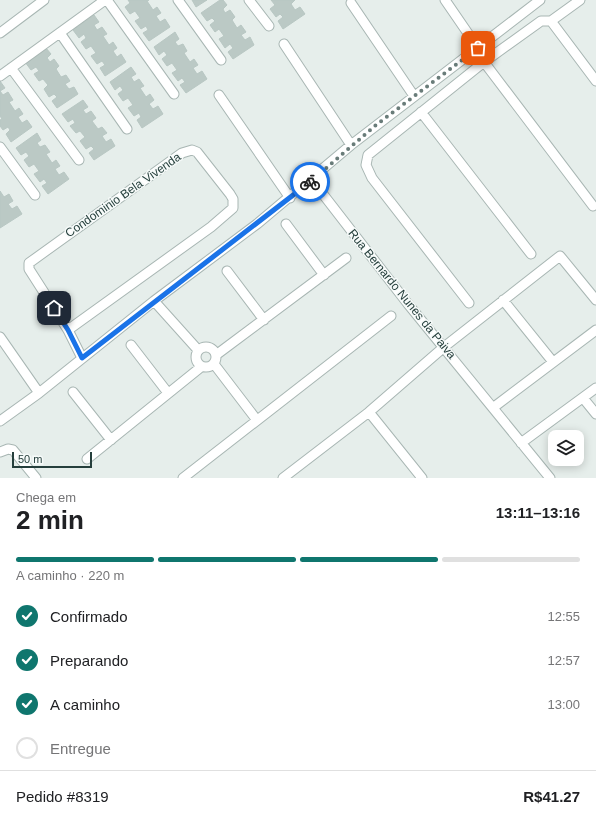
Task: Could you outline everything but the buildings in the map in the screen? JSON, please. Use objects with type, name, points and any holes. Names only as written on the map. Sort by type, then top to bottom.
[{"type":"street","points":[[0,33],[44,0]]},
{"type":"street","points":[[0,76],[106,0],[174,94]]},
{"type":"street","points":[[178,0],[221,60]]},
{"type":"street","points":[[249,0],[269,26]]},
{"type":"street","points":[[445,0],[478,48]]},
{"type":"street","points":[[0,421],[39,393],[154,301],[290,198],[351,145],[540,0]]},
{"type":"street","points":[[469,303],[372,178],[366,165],[368,155],[484,62],[536,23],[546,20],[551,21],[580,0]]},
{"type":"street","points":[[351,3],[414,96]]},
{"type":"street","points":[[551,21],[596,81]]},
{"type":"street","points":[[60,33],[127,129]]},
{"type":"street","points":[[284,44],[351,145]]},
{"type":"street","points":[[484,62],[593,206]]},
{"type":"street","points":[[11,68],[79,160]]},
{"type":"street","points":[[218,95],[290,198]]},
{"type":"street","points":[[421,112],[531,254]]},
{"type":"street","points":[[0,147],[35,195]]},
{"type":"street","name":"Condominio Bela Vivenda","points":[[68,330],[216,223],[233,208],[233,199],[230,194],[197,152],[192,150],[182,153],[29,263],[29,269],[68,330],[82,358]]},
{"type":"street","name":"Rua Bernardo Nunes da Paiva","points":[[312,180],[550,478]]},
{"type":"street","points":[[286,224],[324,275]]},
{"type":"street","points":[[283,478],[297,474],[444,347],[560,256],[596,300]]},
{"type":"street","points":[[87,459],[201,367],[210,367],[215,360],[264,320],[346,258]]},
{"type":"street","points":[[227,271],[264,320]]},
{"type":"street","points":[[504,300],[553,362]]},
{"type":"street","points":[[154,301],[198,350]]},
{"type":"street","points":[[182,478],[256,419],[391,316]]},
{"type":"street","points":[[494,407],[596,330]]},
{"type":"street","points":[[0,337],[39,393]]},
{"type":"street","points":[[131,345],[168,393]]},
{"type":"street","points":[[198,350],[206,347],[214,351],[215,360],[256,419]]},
{"type":"street","points":[[198,350],[196,359],[201,367]]},
{"type":"street","points":[[522,443],[596,388]]},
{"type":"street","points":[[73,392],[110,440]]},
{"type":"street","points":[[584,398],[596,414]]},
{"type":"street","points":[[369,412],[422,478]]},
{"type":"street","points":[[0,452],[8,448],[13,450],[36,478]]},
{"type":"way so far","points":[[310,182],[351,145],[376,125],[478,48]]},
{"type":"route","points":[[54,308],[68,330],[82,358],[310,182]]}]
